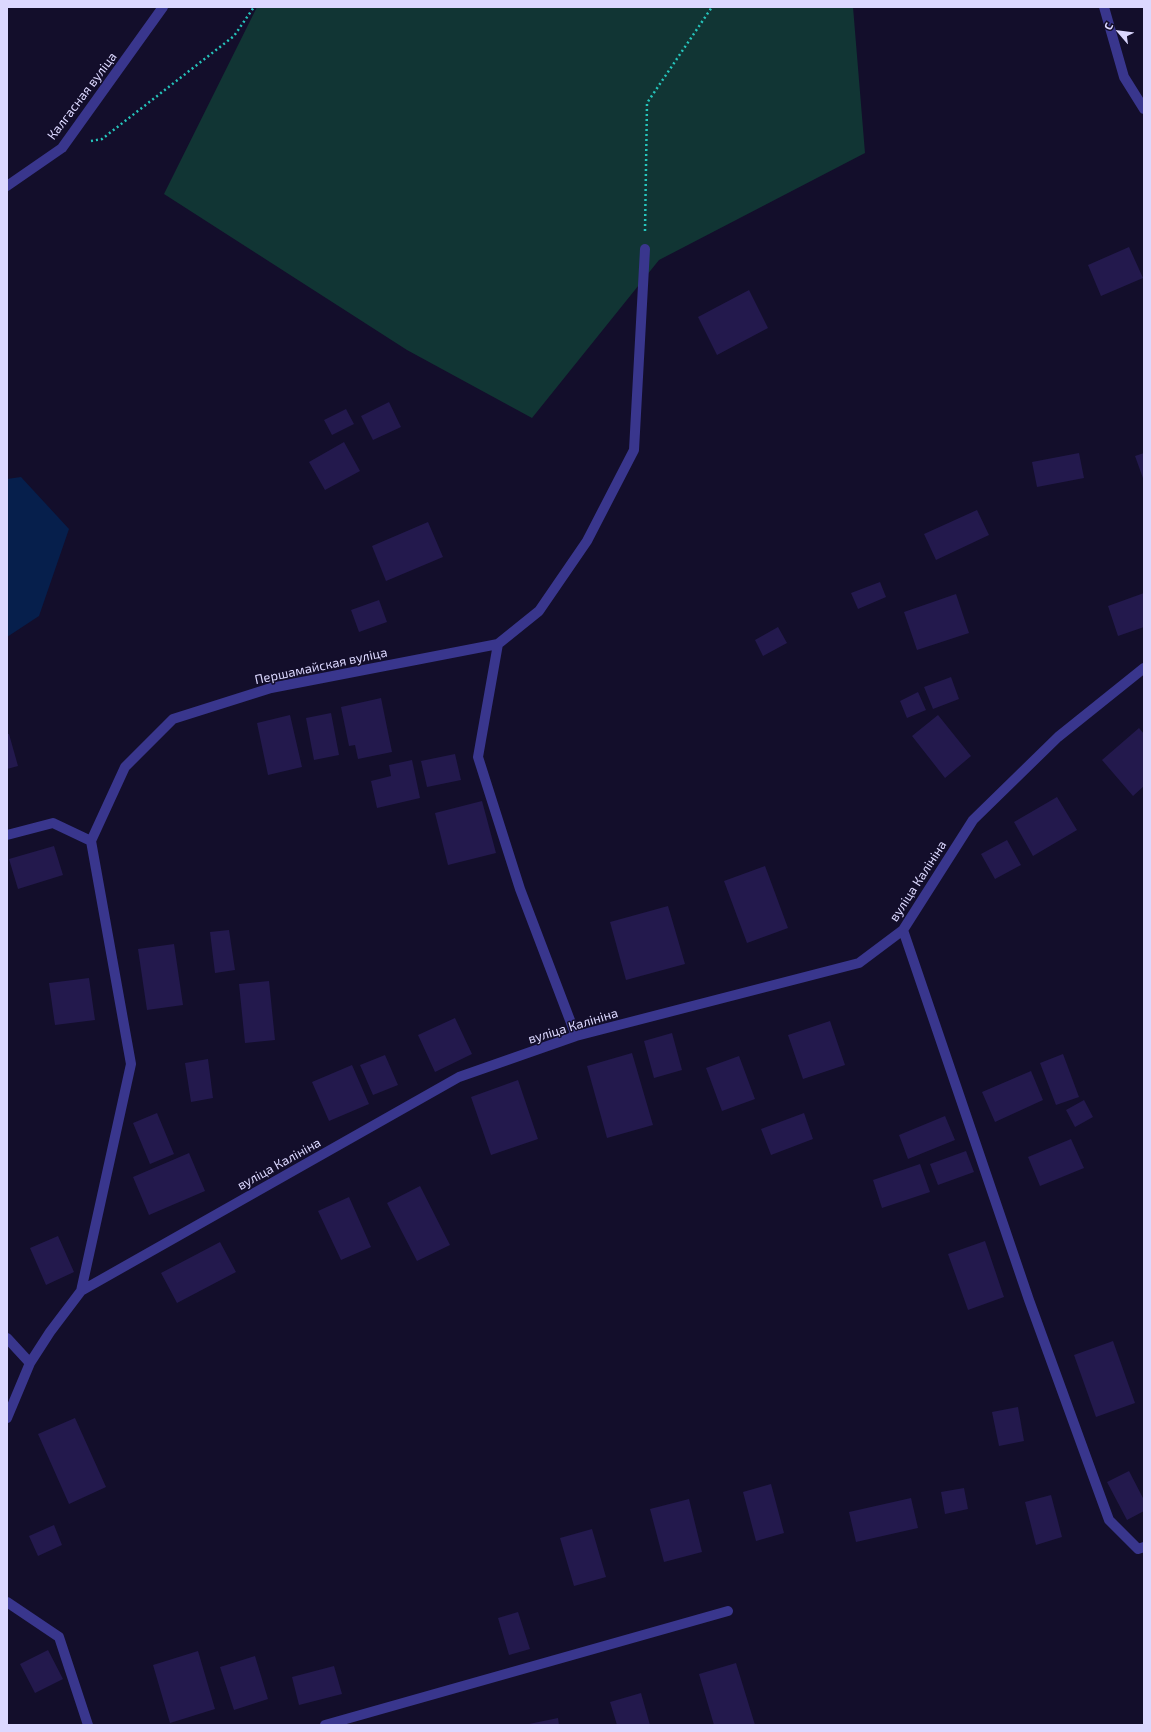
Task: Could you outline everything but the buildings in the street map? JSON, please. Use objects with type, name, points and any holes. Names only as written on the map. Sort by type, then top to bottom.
[{"type":"street","name":"Калгасная вуліца","points":[[7,186],[62,148],[163,7]]},
{"type":"street","points":[[1104,7],[1124,76],[1144,109]]},
{"type":"street","points":[[576,1036],[520,889],[478,757],[498,644],[539,611],[587,540],[634,450],[645,249]]},
{"type":"street","name":"Першамайская вуліца","points":[[91,841],[125,767],[173,719],[271,688],[498,644]]},
{"type":"street","name":"вуліца Калініна","points":[[7,1418],[30,1363],[50,1332],[81,1291],[459,1077],[576,1036],[860,962],[903,930],[973,820],[1058,737],[1144,668]]},
{"type":"street","points":[[7,835],[53,823],[91,841],[131,1064],[81,1291]]},
{"type":"street","points":[[903,930],[1029,1300],[1109,1520],[1138,1549],[1144,1547]]},
{"type":"street","points":[[7,1338],[30,1363]]},
{"type":"street","points":[[7,1602],[59,1636],[88,1725]]},
{"type":"street","points":[[325,1725],[728,1611]]},
{"type":"path","points":[[62,148],[102,139],[234,36],[254,7]]},
{"type":"path","points":[[645,249],[647,103],[712,7]]},
{"type":"green space","points":[[257,7],[853,7],[865,153],[659,260],[532,418],[407,350],[164,194]]},
{"type":"water","points":[[21,477],[69,529],[39,616],[7,637],[7,479]]}]
